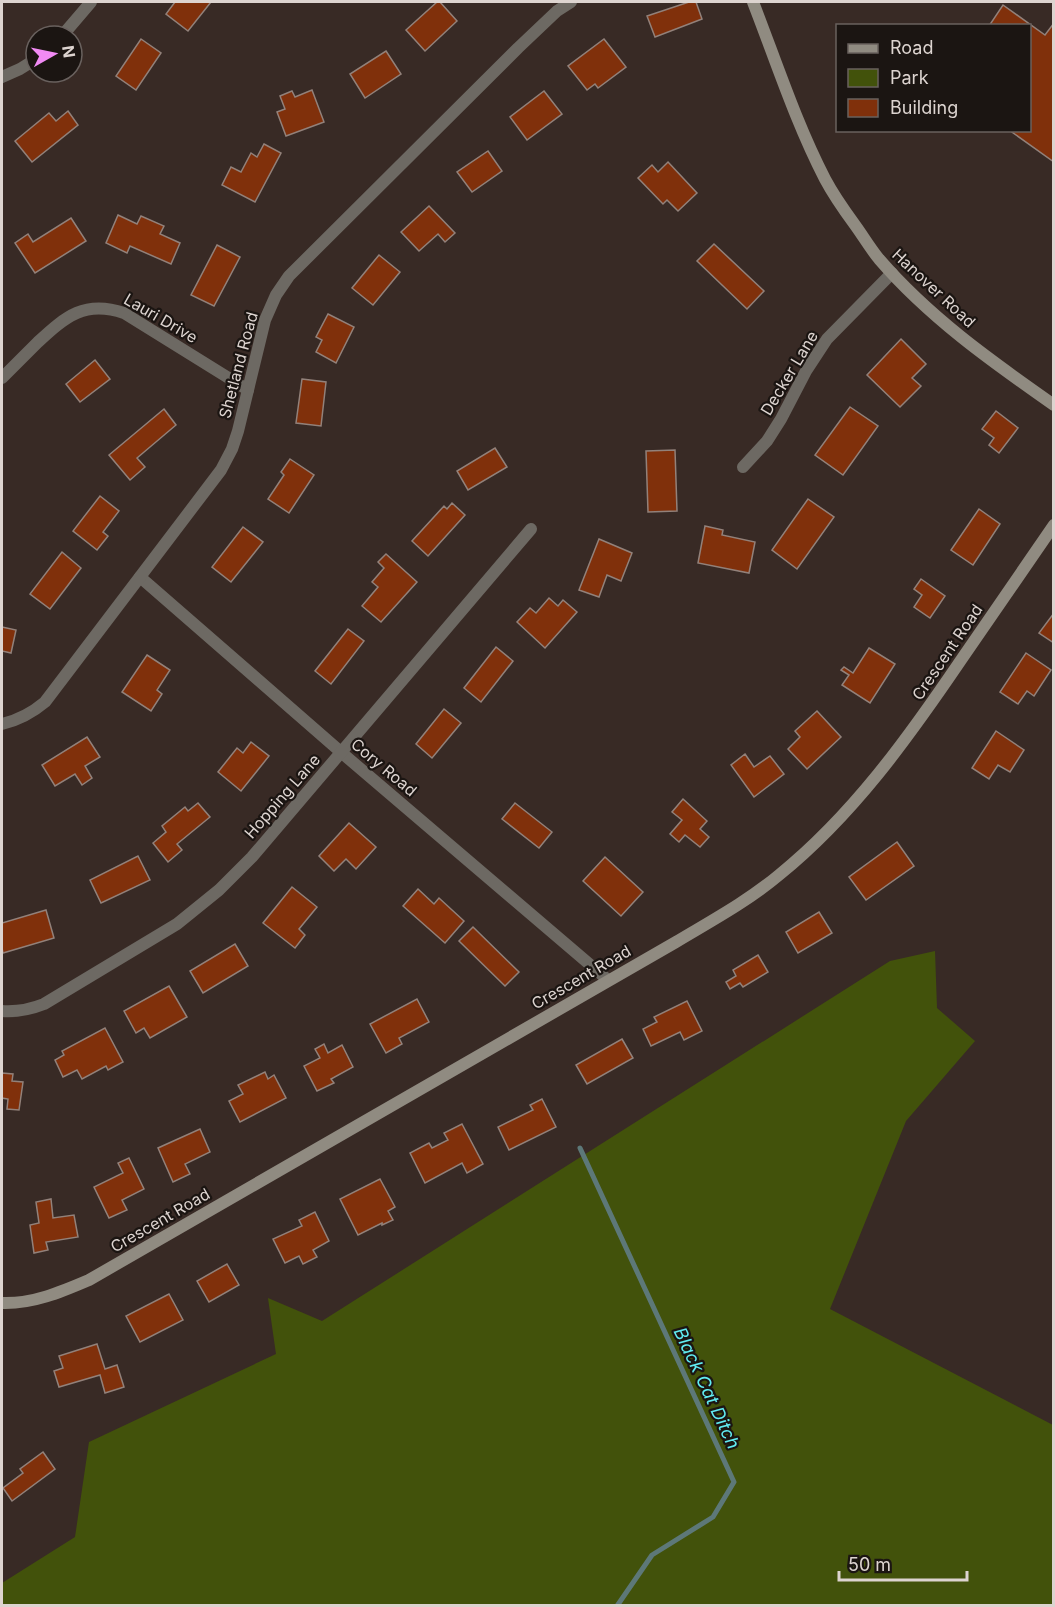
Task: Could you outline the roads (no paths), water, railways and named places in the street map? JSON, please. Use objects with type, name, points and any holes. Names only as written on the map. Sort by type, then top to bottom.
[{"type":"street","points":[[72,24],[91,2]]},
{"type":"street","name":"Shetland Road","points":[[2,724],[33,712],[45,702],[222,470],[238,431],[265,320],[276,295],[289,276],[518,48],[571,2]]},
{"type":"street","name":"Hanover Road","points":[[753,2],[793,108],[825,180],[877,257],[943,323],[1053,405]]},
{"type":"street","points":[[2,77],[24,66]]},
{"type":"street","name":"Decker Lane","points":[[743,467],[767,441],[782,419],[806,371],[827,339],[892,273]]},
{"type":"street","name":"Lauri Drive","points":[[2,378],[56,325],[69,316],[94,308],[110,308],[124,313],[248,390]]},
{"type":"street","name":"Crescent Road","points":[[2,1303],[34,1300],[60,1293],[89,1280],[609,980],[741,902],[779,875],[816,842],[858,798],[917,725],[1053,525]]},
{"type":"street","name":"Hopping Lane","points":[[2,1011],[18,1012],[44,1004],[177,924],[219,890],[252,857],[342,753],[531,529]]},
{"type":"street","name":"Cory Road","points":[[140,577],[342,753],[609,980]]},
{"type":"waterway","name":"Black Cat Ditch","points":[[580,1148],[734,1482],[713,1517],[652,1555],[617,1606]]}]
